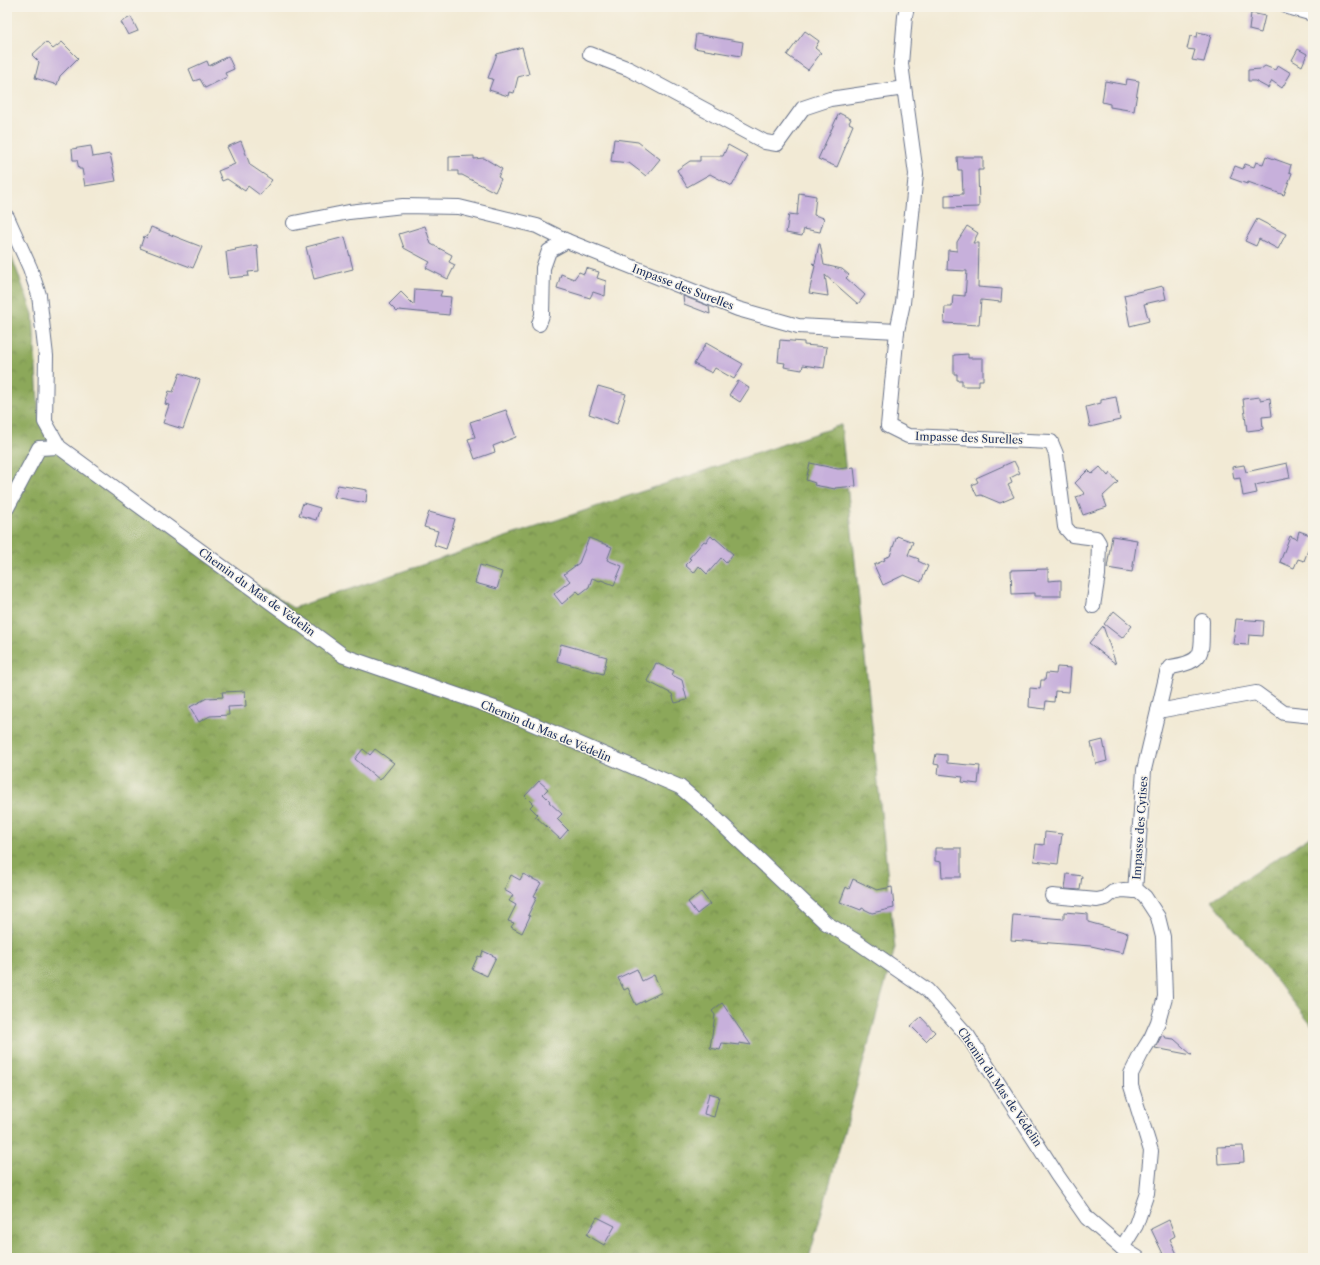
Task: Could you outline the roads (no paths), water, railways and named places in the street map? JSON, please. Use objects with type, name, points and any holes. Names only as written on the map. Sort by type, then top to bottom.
[{"type":"street","name":"Impasse des Surelles","points":[[907,7],[901,64],[916,174],[904,303],[897,332],[888,426],[908,436],[1051,442],[1056,454],[1065,527],[1072,535],[1096,538],[1100,543],[1098,575],[1093,606]]},
{"type":"street","points":[[1288,7],[1313,14]]},
{"type":"street","points":[[590,54],[629,69],[764,142],[777,144],[803,108],[830,99],[904,88]]},
{"type":"street","name":"Impasse des Surelles","points":[[294,223],[349,212],[403,206],[459,207],[537,226],[567,241],[738,309],[798,326],[897,332]]},
{"type":"street","name":"Chemin du Mas de Védelin","points":[[7,217],[30,268],[39,295],[46,356],[45,422],[59,447],[344,656],[498,709],[680,787],[708,811],[826,924],[856,941],[927,990],[968,1036],[1057,1175],[1088,1218],[1122,1248],[1138,1258]]},
{"type":"street","points":[[539,324],[542,315],[543,268],[549,251],[567,241]]},
{"type":"street","points":[[7,508],[39,448],[59,447]]},
{"type":"street","name":"Impasse des Cytises","points":[[1122,1248],[1136,1225],[1147,1193],[1151,1151],[1131,1086],[1132,1074],[1156,1027],[1165,997],[1163,937],[1158,917],[1145,897],[1138,891],[1135,891],[1144,770],[1167,673],[1171,667],[1184,665],[1195,660],[1201,653],[1202,621]]},
{"type":"street","points":[[1158,711],[1256,693],[1284,713],[1313,716]]},
{"type":"street","points":[[1052,896],[1097,900],[1106,898],[1113,892],[1124,890],[1135,891]]}]
